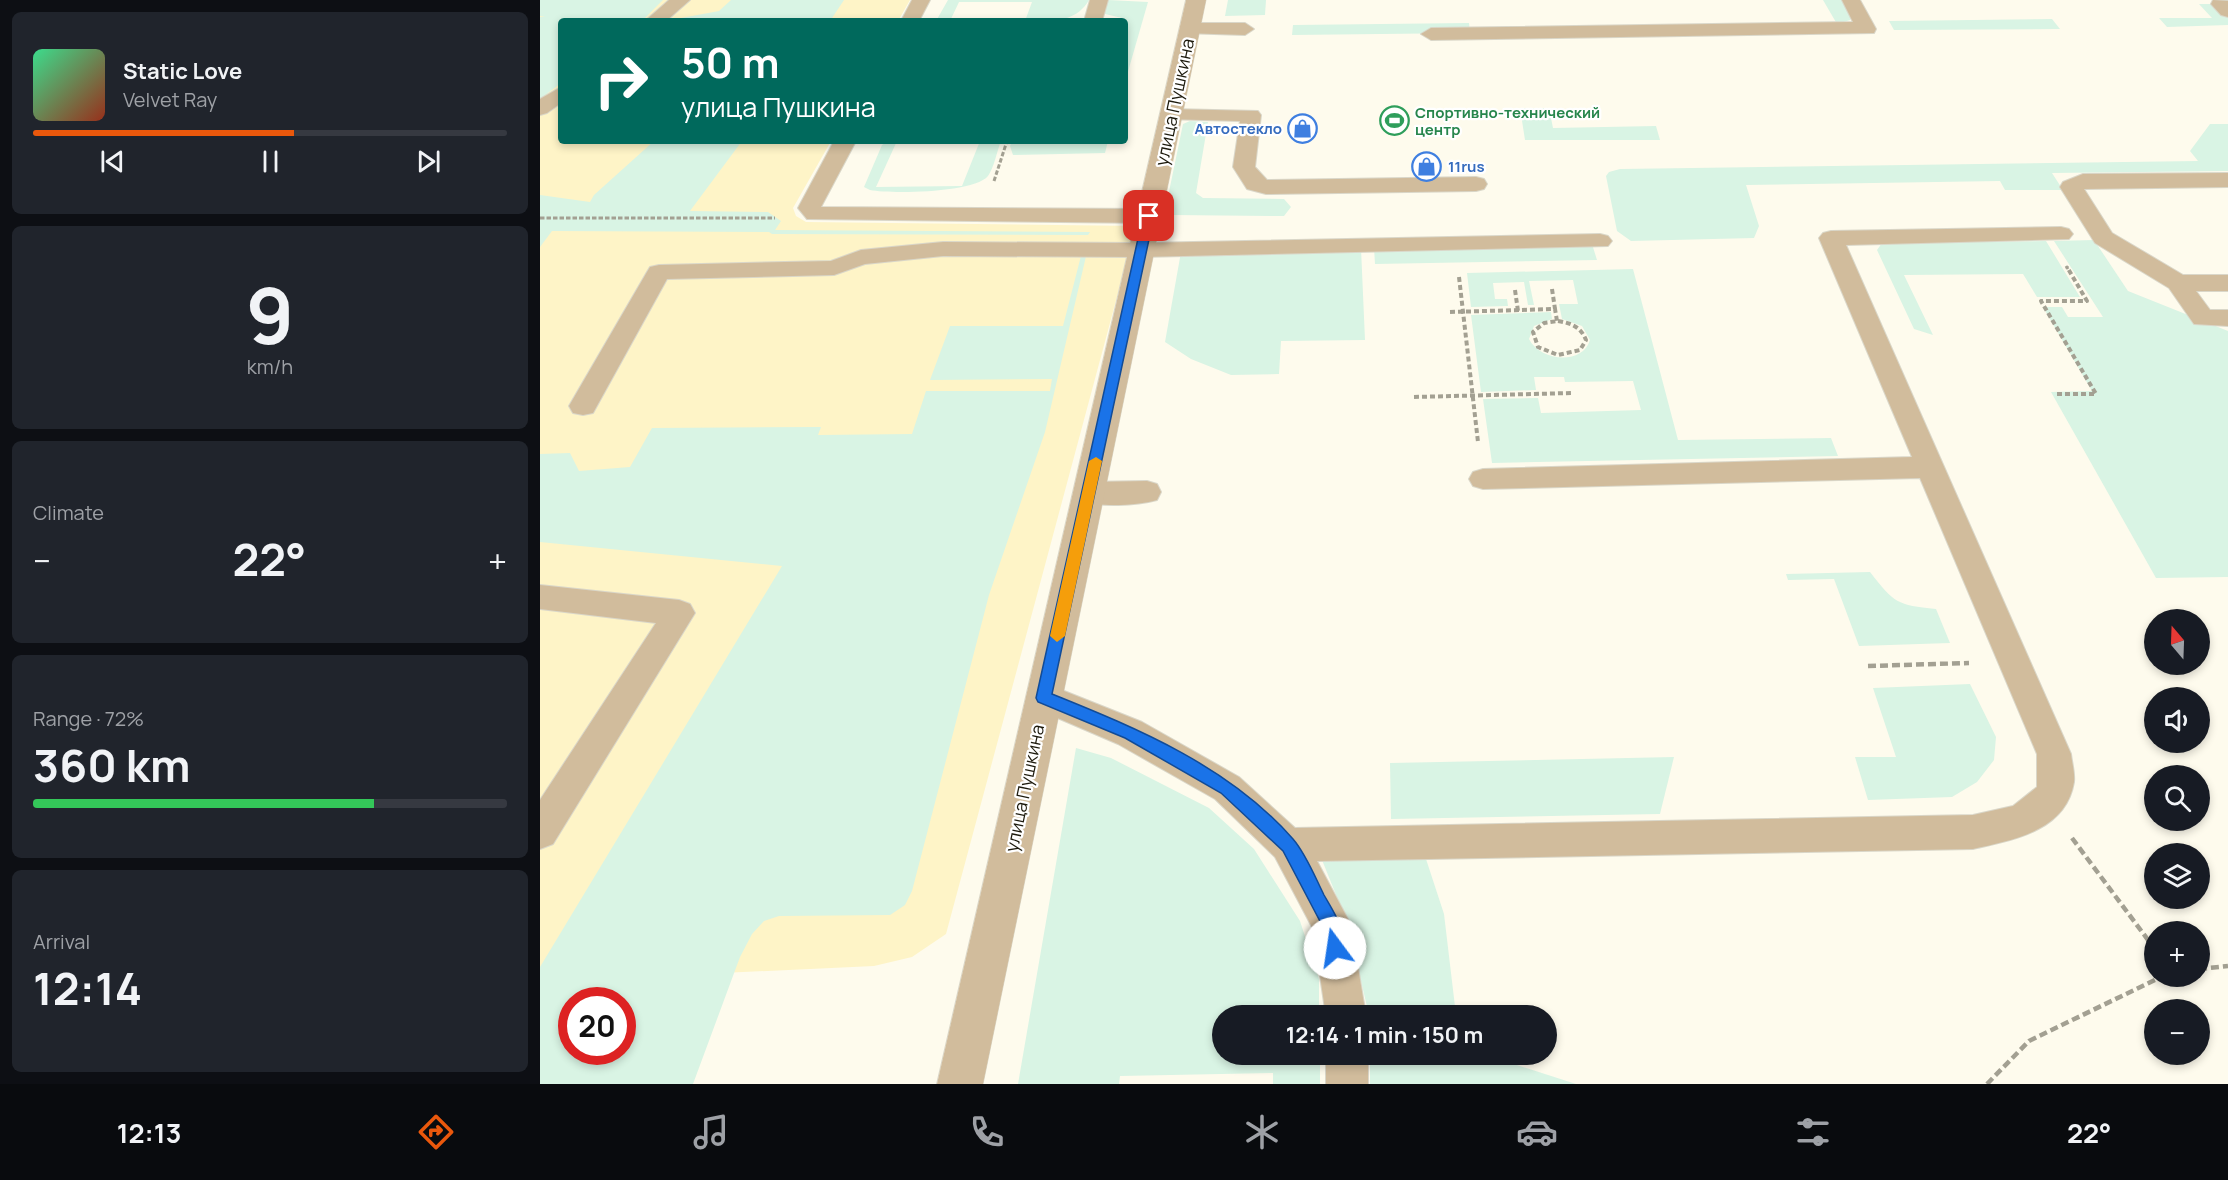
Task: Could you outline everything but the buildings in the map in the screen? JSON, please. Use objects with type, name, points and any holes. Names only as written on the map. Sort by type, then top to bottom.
[{"type":"street","name":"улица Пушкина","points":[[960,1084],[1193,15]]},
{"type":"lane","points":[[658,18],[681,0]]},
{"type":"lane","points":[[912,18],[921,0]]},
{"type":"lane","points":[[1094,18],[1099,0]]},
{"type":"lane","points":[[1431,34],[1867,28],[1851,0]]},
{"type":"lane","points":[[1193,15],[1245,29]]},
{"type":"lane","points":[[540,109],[558,95]]},
{"type":"lane","points":[[1171,114],[1251,115],[1244,167],[1255,184],[1266,187],[1476,184]]},
{"type":"lane","points":[[843,144],[809,208],[814,214],[1149,216]]},
{"type":"lane","points":[[2228,180],[2083,181],[2071,187],[2103,238],[2178,283],[2203,318],[2228,318]]},
{"type":"lane","points":[[1288,845],[1973,832],[2019,821],[2047,805],[2056,782],[2054,754],[1831,238],[2054,234]]},
{"type":"lane","points":[[583,406],[659,272],[834,268],[861,257],[943,249],[1142,250],[1600,241]]},
{"type":"lane","points":[[2178,283],[2228,283]]},
{"type":"lane","points":[[1483,479],[1930,467]]},
{"type":"lane","points":[[1089,493],[1147,492]]},
{"type":"lane","points":[[540,597],[679,613],[540,832]]},
{"type":"lane","points":[[1044,698],[1130,733],[1227,788],[1288,845],[1332,925],[1344,1005]]},
{"type":"lane","points":[[1347,1065],[1347,1084]]},
{"type":"path","points":[[540,218],[769,218],[814,214]]},
{"type":"path","points":[[2054,234],[2087,301],[2042,302],[2096,394],[2057,394]]},
{"type":"path","points":[[1459,273],[1483,479]]},
{"type":"path","points":[[1552,289],[1557,321]]},
{"type":"path","points":[[1515,290],[1518,311]]},
{"type":"path","points":[[1450,312],[1555,309]]},
{"type":"path","points":[[1557,321],[1581,329],[1586,340],[1580,350],[1566,355],[1557,355],[1540,349],[1535,344],[1533,332],[1537,327],[1542,323],[1557,321]]},
{"type":"path","points":[[1414,397],[1572,393]]},
{"type":"path","points":[[1868,666],[2014,662]]},
{"type":"path","points":[[2047,805],[2144,935]]},
{"type":"path","points":[[2210,968],[2228,966]]},
{"type":"path","points":[[1987,1084],[2029,1041],[2144,985]]},
{"type":"shaded area","points":[[540,0],[910,0],[900,18],[558,18],[558,144],[829,144],[793,208],[796,216],[806,222],[1136,226],[946,934],[912,957],[874,966],[722,973],[669,1084],[540,1084]]},
{"type":"green space","points":[[540,0],[663,0],[645,18],[558,18],[558,85],[540,99],[540,17],[545,17],[540,16]]},
{"type":"green space","points":[[731,0],[844,0],[832,18],[681,18],[719,11]]},
{"type":"green space","points":[[948,0],[1089,0],[1077,13],[1066,18],[1026,18],[1032,2],[959,2],[951,18],[938,18]]},
{"type":"green space","points":[[1108,0],[1148,2],[1128,72],[1128,18],[1101,13]]},
{"type":"green space","points":[[1228,0],[1266,0],[1265,15],[1225,16]]},
{"type":"green space","points":[[1823,0],[1842,0],[1851,16],[1850,20],[1837,24]]},
{"type":"green space","points":[[2199,4],[2214,4],[2228,18],[2228,25],[2167,27],[2159,18],[2212,18]]},
{"type":"green space","points":[[2052,19],[2060,29],[1894,30],[1889,21]]},
{"type":"green space","points":[[1469,23],[1470,33],[1292,35],[1293,25]]},
{"type":"green space","points":[[1520,108],[1549,108],[1553,128],[1656,126],[1660,140],[1525,140]]},
{"type":"green space","points":[[1190,121],[1208,122],[1196,193],[1203,198],[1284,199],[1291,207],[1284,216],[1172,215],[1165,211],[1183,124]]},
{"type":"green space","points":[[2210,124],[2228,124],[2228,171],[2052,173],[2063,190],[2005,190],[2000,181],[1746,185],[1759,226],[1754,238],[1631,241],[1617,231],[1606,176],[1609,172],[1620,169],[2198,161],[2190,151]]},
{"type":"green space","points":[[651,144],[740,144],[690,211],[768,212],[781,221],[775,230],[1090,232],[1088,235],[552,231],[540,247],[540,195],[590,202],[594,195]]},
{"type":"green space","points":[[896,144],[876,187],[962,186],[979,144],[1000,144],[990,173],[980,182],[950,189],[895,192],[870,190],[864,187],[882,145]]},
{"type":"green space","points":[[1011,144],[1107,144],[1105,153],[1013,155]]},
{"type":"green space","points":[[2094,240],[2128,291],[2228,331],[2228,577],[2156,578],[2051,392],[2092,391],[2043,307],[2062,307],[2068,317],[2103,317],[2054,241]]},
{"type":"green space","points":[[2046,241],[2080,297],[2037,297],[2023,274],[1904,275],[1933,335],[1914,329],[1877,250],[1882,243]]},
{"type":"green space","points":[[1592,244],[1597,260],[1375,264],[1374,248]]},
{"type":"green space","points":[[1361,248],[1365,340],[1281,341],[1279,374],[1231,375],[1191,359],[1165,342],[1181,252]]},
{"type":"green space","points":[[1082,252],[1087,252],[1045,432],[989,595],[912,891],[905,905],[890,915],[779,916],[764,921],[752,934],[740,957],[693,1084],[540,1084],[540,967],[782,566],[540,542],[540,454],[570,453],[579,471],[630,467],[652,428],[821,427],[818,435],[912,434],[926,391],[1050,391],[1052,379],[930,380],[950,326],[1063,326]]},
{"type":"green space","points":[[1633,269],[1678,440],[1831,438],[1838,456],[1492,463],[1483,399],[1538,398],[1541,413],[1641,410],[1633,381],[1565,382],[1564,377],[1534,377],[1536,390],[1481,392],[1471,315],[1551,312],[1552,319],[1534,326],[1529,339],[1534,346],[1551,356],[1561,358],[1579,354],[1590,340],[1582,326],[1562,319],[1559,304],[1578,304],[1573,280],[1529,281],[1534,305],[1528,305],[1524,282],[1493,283],[1495,299],[1507,299],[1508,306],[1471,307],[1467,273]]},
{"type":"green space","points":[[1870,572],[1897,601],[1936,609],[1950,643],[1859,646],[1834,579],[1788,580],[1786,574]]},
{"type":"green space","points":[[1970,684],[1996,737],[1994,760],[1977,782],[1952,797],[1868,800],[1855,757],[1896,757],[1873,688]]},
{"type":"green space","points":[[1076,748],[1111,758],[1209,808],[1254,849],[1300,921],[1319,979],[1319,1005],[1212,1005],[1212,1065],[1320,1065],[1320,1084],[1273,1084],[1273,1073],[1120,1076],[1119,1084],[1018,1084]]},
{"type":"green space","points":[[1674,757],[1660,814],[1391,819],[1390,763]]},
{"type":"green space","points":[[1426,859],[1444,914],[1455,1005],[1367,1005],[1347,922],[1322,860]]},
{"type":"green space","points":[[1370,1065],[1517,1065],[1576,1084],[1370,1084]]},
{"type":"slow traffic","points":[[1057,636],[1096,461]]},
{"type":"place","name":"Спортивно-технический центр","points":[[1394,121]]},
{"type":"place","name":"Автостекло","points":[[1303,128]]},
{"type":"place","name":"11rus","points":[[1427,166]]},
{"type":"route","points":[[1149,216],[1044,698],[1130,733],[1227,788],[1288,845],[1332,925],[1335,948]]}]
